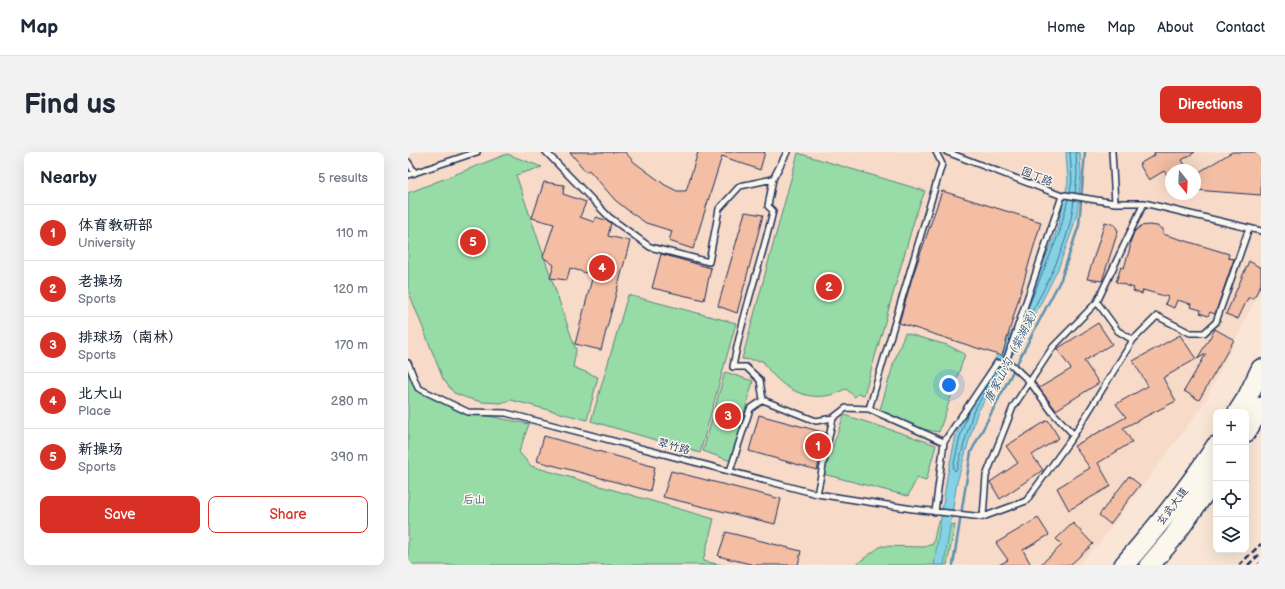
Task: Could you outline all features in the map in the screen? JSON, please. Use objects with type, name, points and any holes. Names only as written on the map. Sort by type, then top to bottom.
[{"type":"highway","points":[[1240,409],[1261,369]]},
{"type":"highway","points":[[1249,427],[1261,408]]},
{"type":"highway","name":"玄武大道","points":[[1124,565],[1150,535],[1213,451]]},
{"type":"highway","name":"玄武大道","points":[[1150,565],[1172,539],[1213,481]]},
{"type":"lane","points":[[408,175],[477,152]]},
{"type":"lane","points":[[546,152],[609,217],[650,246],[709,262],[719,209],[740,186],[773,179]]},
{"type":"lane","points":[[763,400],[760,380],[746,367],[733,367],[748,299],[757,274],[773,211],[768,206],[773,179],[787,152]]},
{"type":"lane","points":[[869,409],[942,164],[936,152]]},
{"type":"lane","name":"园丁路","points":[[947,152],[1062,196],[1065,195],[1115,203],[1144,203],[1261,231]]},
{"type":"lane","points":[[1112,152],[1115,203]]},
{"type":"lane","points":[[408,162],[415,173]]},
{"type":"lane","points":[[1005,364],[1062,196]]},
{"type":"lane","points":[[1144,203],[1098,302],[1053,347],[1013,408],[986,476],[983,517],[1026,500],[1074,434],[1133,340],[1156,316],[1190,333],[1204,333],[1216,322],[1249,228]]},
{"type":"lane","points":[[1098,302],[1118,331],[1133,340]]},
{"type":"lane","name":"翠竹路","points":[[408,363],[418,388],[468,412],[506,413],[817,494],[934,512],[983,517]]},
{"type":"lane","points":[[934,512],[944,442],[997,363],[1012,365],[1030,382],[1052,414],[1074,434]]},
{"type":"lane","points":[[763,400],[816,421],[833,418],[846,408],[869,409],[944,442]]},
{"type":"lane","points":[[730,472],[750,409],[763,400]]},
{"type":"lane","points":[[817,494],[833,418]]},
{"type":"shaded area","points":[[408,152],[1261,152],[1261,288],[1203,405],[1100,542],[1077,565],[408,565]]},
{"type":"green space","points":[[798,153],[925,191],[916,214],[864,395],[858,394],[855,397],[846,389],[836,394],[823,396],[803,394],[784,385],[769,370],[763,361],[742,359]]},
{"type":"green space","points":[[507,154],[542,167],[516,175],[576,350],[573,367],[598,377],[587,420],[511,400],[501,403],[482,402],[454,393],[443,379],[408,290],[408,193]]},
{"type":"green space","points":[[628,295],[736,323],[700,453],[591,421]]},
{"type":"green space","points":[[905,333],[947,345],[965,354],[939,432],[908,425],[879,413],[894,362]]},
{"type":"green space","name":"后山","points":[[408,363],[418,388],[468,412],[529,424],[519,452],[531,466],[714,519],[703,561],[722,565],[408,565]]},
{"type":"green space","points":[[725,372],[753,381],[731,461],[703,451]]},
{"type":"green space","points":[[844,415],[936,445],[926,481],[917,478],[908,496],[823,474]]},
{"type":"green space","points":[[938,521],[955,525],[947,565],[855,565],[881,546],[924,547],[933,544]]},
{"type":"water","points":[[1066,152],[1080,152],[1081,175],[1077,214],[1072,231],[1058,269],[1042,301],[1019,344],[977,413],[957,482],[944,565],[934,565],[947,477],[956,435],[966,406],[1012,331],[1025,306],[1057,230],[1068,182]]},
{"type":"building","points":[[570,152],[625,152],[634,162],[665,185],[677,191],[686,191],[698,152],[765,152],[760,170],[722,156],[693,249],[669,241],[672,231],[646,223],[630,212],[615,200],[589,170],[586,172]]},
{"type":"building","points":[[1154,152],[1195,152],[1182,160],[1184,164],[1165,164],[1165,172],[1164,171],[1149,180],[1139,164],[1155,155]]},
{"type":"building","points":[[1232,152],[1261,152],[1261,195],[1201,190],[1201,171]]},
{"type":"building","points":[[544,182],[564,185],[563,194],[586,202],[580,217],[594,222],[596,217],[608,221],[611,223],[608,236],[630,241],[601,350],[575,344],[593,275],[570,268],[567,280],[550,278],[554,265],[543,257],[554,224],[532,218]]},
{"type":"building","points":[[942,191],[1041,222],[1002,356],[899,323],[912,278]]},
{"type":"building","points":[[745,212],[763,215],[737,313],[718,306]]},
{"type":"building","points":[[1105,222],[1115,225],[1118,231],[1102,281],[1087,279]]},
{"type":"building","points":[[1141,226],[1157,226],[1163,229],[1163,234],[1229,254],[1228,258],[1234,259],[1215,314],[1210,312],[1208,316],[1200,313],[1201,310],[1190,307],[1191,304],[1177,300],[1174,308],[1165,304],[1168,297],[1143,290],[1142,294],[1133,291],[1134,288],[1116,282],[1121,267],[1124,268],[1134,232]]},
{"type":"building","points":[[661,254],[711,268],[704,300],[652,288]]},
{"type":"building","points":[[1249,261],[1261,268],[1261,284],[1254,298],[1248,298],[1238,319],[1226,314]]},
{"type":"building","points":[[1098,323],[1112,344],[1084,361],[1099,383],[1056,410],[1039,388],[1071,369],[1057,349]]},
{"type":"building","points":[[1215,329],[1234,340],[1199,400],[1184,391],[1206,354],[1197,359]]},
{"type":"building","points":[[1180,335],[1196,359],[1163,378],[1176,401],[1123,428],[1132,442],[1098,463],[1111,486],[1069,510],[1057,488],[1090,468],[1074,446],[1126,417],[1116,404],[1148,386],[1133,361]]},
{"type":"building","points":[[759,415],[826,433],[817,470],[749,451]]},
{"type":"building","points":[[1048,420],[1059,438],[1032,455],[1043,470],[1000,499],[990,482],[1018,463],[1006,446]]},
{"type":"building","points":[[544,436],[655,467],[650,491],[537,461]]},
{"type":"building","points":[[671,471],[781,499],[775,524],[663,497]]},
{"type":"building","points":[[1129,476],[1140,485],[1110,524],[1099,515]]},
{"type":"building","points":[[1038,518],[1049,535],[1023,550],[1031,565],[999,565],[1008,560],[996,543]]},
{"type":"building","points":[[1073,523],[1093,544],[1070,565],[1040,565],[1062,545],[1056,539]]},
{"type":"building","points":[[726,532],[801,551],[798,565],[754,565],[718,556]]},
{"type":"waterway","name":"唐家山沟（紫湖溪）","points":[[953,565],[971,452],[1061,279],[1079,225],[1085,152]]},
{"type":"railway","points":[[1239,565],[1261,544]]},
{"type":"railway","points":[[1248,565],[1261,553]]},
{"type":"place","name":"新操场","points":[[473,242]]},
{"type":"place","name":"北大山","points":[[602,268]]},
{"type":"place","name":"老操场","points":[[829,287]]},
{"type":"place","name":"排球场（南林）","points":[[728,416]]},
{"type":"place","name":"体育教研部","points":[[818,446]]}]
